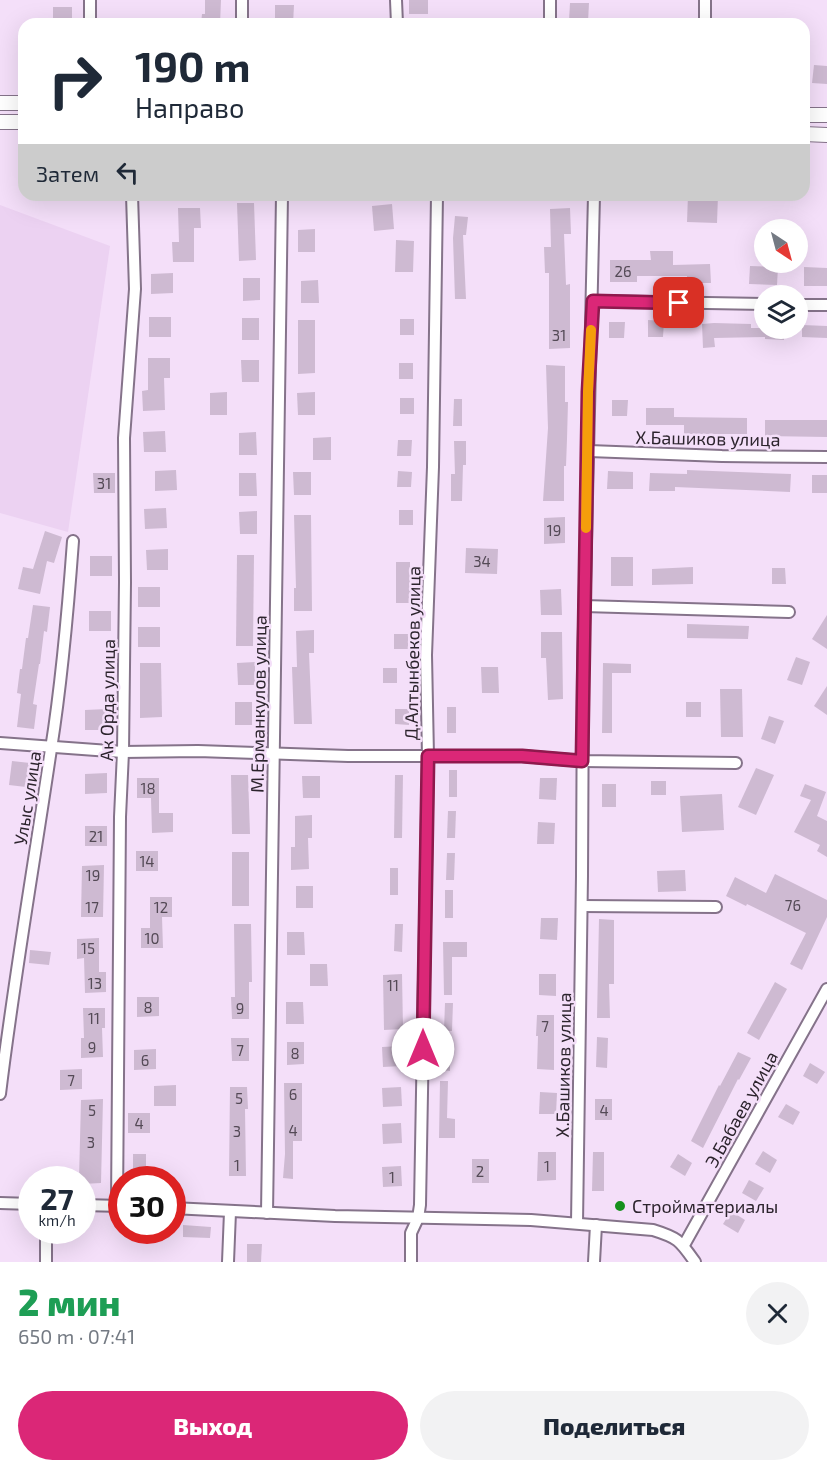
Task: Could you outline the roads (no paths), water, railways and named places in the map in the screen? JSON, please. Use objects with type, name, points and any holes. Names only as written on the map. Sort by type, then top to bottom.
[{"type":"street","points":[[90,0],[90,18]]},
{"type":"street","points":[[242,0],[242,18]]},
{"type":"street","points":[[396,0],[397,18]]},
{"type":"street","points":[[550,0],[550,18]]},
{"type":"street","points":[[705,0],[705,18]]},
{"type":"street","points":[[0,104],[18,103]]},
{"type":"street","points":[[810,115],[827,115]]},
{"type":"street","points":[[0,122],[18,122]]},
{"type":"street","points":[[810,134],[827,135]]},
{"type":"street","name":"Ак Орда улица","points":[[119,1166],[120,817],[125,582],[124,438],[135,289],[132,201]]},
{"type":"street","name":"М.Ерманкулов улица","points":[[267,1213],[282,201]]},
{"type":"street","name":"Д.Алтынбеков улица","points":[[411,1262],[411,1233],[418,1218],[420,1205],[428,756],[426,655],[433,467],[437,201]]},
{"type":"street","name":"Х.Башиков улица","points":[[576,1223],[582,906],[584,606],[594,201]]},
{"type":"street","points":[[593,301],[754,304]]},
{"type":"street","points":[[808,305],[827,305]]},
{"type":"street","name":"Х.Башиков улица","points":[[588,451],[827,457]]},
{"type":"street","name":"Улыс улица","points":[[0,1094],[12,996],[52,747],[74,541]]},
{"type":"street","points":[[584,606],[789,612]]},
{"type":"street","points":[[0,743],[123,752],[522,756],[582,761],[736,763]]},
{"type":"street","points":[[582,906],[716,907]]},
{"type":"street","name":"Э.Бабаев улица","points":[[684,1245],[827,989]]},
{"type":"street","points":[[0,1203],[18,1204]]},
{"type":"street","points":[[186,1209],[576,1223],[653,1230],[669,1235],[684,1245],[695,1262]]},
{"type":"street","points":[[228,1262],[230,1212]]},
{"type":"street","points":[[594,1262],[596,1225]]},
{"type":"street","points":[[46,1244],[46,1262]]},
{"type":"place","name":"Стройматериалы","points":[[620,1206]]}]
